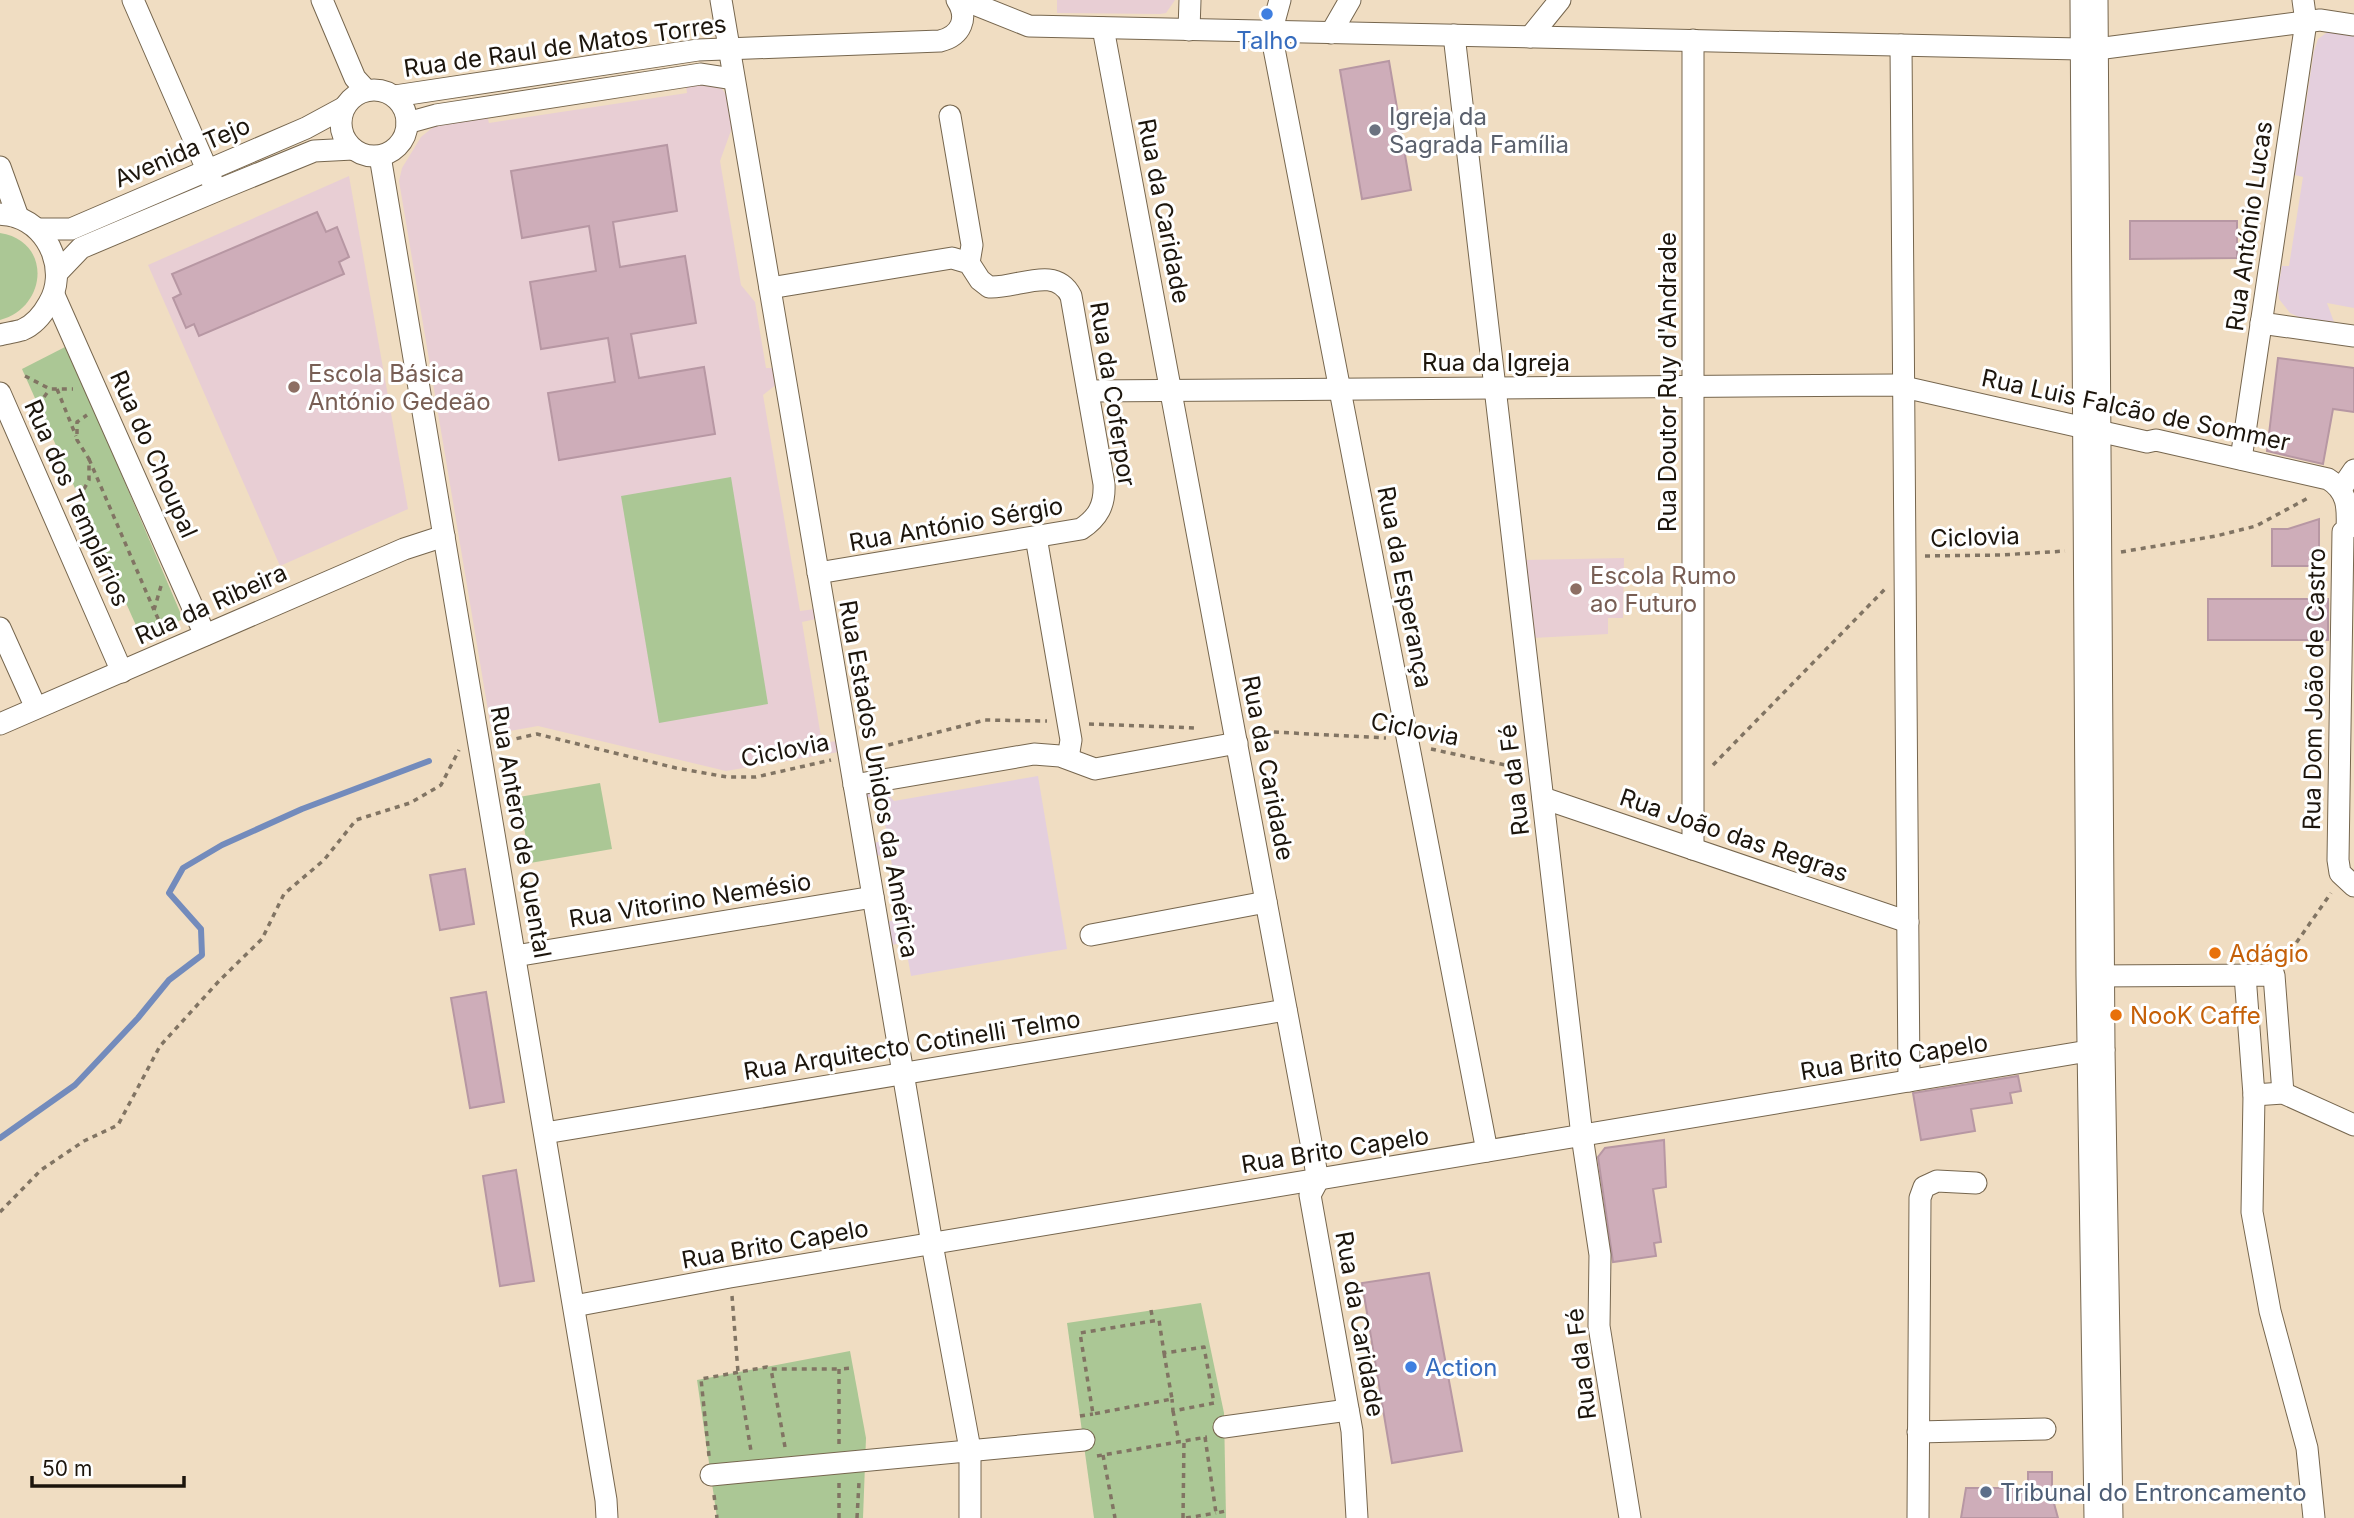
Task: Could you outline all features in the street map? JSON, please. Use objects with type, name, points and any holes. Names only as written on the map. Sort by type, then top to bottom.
[{"type":"street","points":[[133,0],[216,191]]},
{"type":"street","points":[[321,0],[355,78],[366,90]]},
{"type":"street","name":"Rua Estados Unidos da América","points":[[721,0],[932,1244],[970,1449],[970,1518]]},
{"type":"street","name":"Rua de Raul de Matos Torres","points":[[395,96],[698,50],[947,39],[958,31],[963,20],[961,6],[957,0]]},
{"type":"street","points":[[964,0],[1029,26],[2089,49],[2320,20],[2354,25]]},
{"type":"street","points":[[1189,30],[1190,0]]},
{"type":"street","points":[[1271,33],[1280,0]]},
{"type":"street","points":[[1331,33],[1350,0]]},
{"type":"street","points":[[1530,37],[1560,0]]},
{"type":"street","points":[[2081,0],[2089,49],[2096,1050],[2095,1518]]},
{"type":"street","points":[[2089,49],[2097,0]]},
{"type":"street","name":"Rua António Lucas","points":[[2241,459],[2306,22],[2303,0]]},
{"type":"street","name":"Rua da Caridade","points":[[1103,28],[1318,1180],[1311,1195],[1352,1432],[1357,1518]]},
{"type":"street","name":"Rua da Esperança","points":[[1271,33],[1487,1151]]},
{"type":"street","name":"Rua da Fé","points":[[1454,35],[1582,1136],[1600,1255],[1599,1326],[1630,1518]]},
{"type":"street","name":"Rua Doutor Ruy d'Andrade","points":[[1693,40],[1693,849]]},
{"type":"street","points":[[1901,45],[1909,1081]]},
{"type":"street","name":"Rua de Raul de Matos Torres","points":[[407,123],[436,115],[701,74],[733,79]]},
{"type":"street","points":[[366,90],[381,90],[395,96],[404,108],[407,123],[404,137],[394,149],[380,156],[366,155],[353,149],[343,137],[340,122],[343,108],[353,96],[366,90]]},
{"type":"street","name":"Avenida Tejo","points":[[38,229],[71,229],[306,128],[343,108]]},
{"type":"street","points":[[770,288],[952,258],[970,263],[972,245],[950,116]]},
{"type":"street","name":"Avenida Tejo","points":[[58,272],[81,248],[216,191],[314,151],[353,149]]},
{"type":"street","name":"Rua Antero de Quental","points":[[380,156],[444,536],[470,747],[515,956],[607,1518]]},
{"type":"street","points":[[0,167],[9,216],[38,229],[52,249],[58,272],[54,295],[42,316],[23,329],[0,335]]},
{"type":"street","name":"Rua da Coferpor","points":[[970,263],[980,280],[989,287],[1047,279],[1062,284],[1071,296],[1104,495],[1097,515]]},
{"type":"street","name":"Rua do Choupal","points":[[54,295],[205,635]]},
{"type":"street","points":[[2261,323],[2354,336]]},
{"type":"street","name":"Rua da Igreja","points":[[1088,391],[1895,384],[1904,387]]},
{"type":"street","name":"Rua Luis Falcão de Sommer","points":[[1904,387],[2147,442],[2156,440],[2321,477],[2343,487]]},
{"type":"street","name":"Rua dos Templários","points":[[0,393],[122,672]]},
{"type":"street","points":[[2343,487],[2354,470]]},
{"type":"street","name":"Rua Dom João de Castro","points":[[2343,487],[2347,512],[2347,529],[2343,532],[2347,711],[2338,860],[2348,882]]},
{"type":"street","name":"Rua António Sérgio","points":[[818,573],[1081,529],[1097,515]]},
{"type":"street","name":"Rua da Ribeira","points":[[0,724],[404,549],[444,536]]},
{"type":"street","points":[[1036,537],[1071,740],[1068,758]]},
{"type":"street","points":[[0,628],[36,708]]},
{"type":"street","points":[[854,785],[1034,754],[1068,758],[1095,769],[1236,737]]},
{"type":"street","name":"Rua João das Regras","points":[[1542,788],[1693,849],[1908,922]]},
{"type":"street","name":"Rua Vitorino Nemésio","points":[[515,956],[873,897]]},
{"type":"street","points":[[1091,935],[1266,902]]},
{"type":"street","points":[[2245,975],[2254,1095],[2252,1212],[2270,1311],[2307,1448],[2314,1518]]},
{"type":"street","points":[[2095,976],[2274,975],[2283,1093]]},
{"type":"street","name":"Rua Arquitecto Cotinelli Telmo","points":[[545,1133],[1286,1010]]},
{"type":"street","points":[[2096,1050],[2112,1518]]},
{"type":"street","name":"Rua Brito Capelo","points":[[574,1306],[730,1277],[2096,1050]]},
{"type":"street","points":[[2254,1095],[2283,1093],[2354,1125]]},
{"type":"street","points":[[1919,1518],[1920,1198],[1924,1187],[1937,1181],[1976,1183]]},
{"type":"street","points":[[1224,1427],[1348,1410]]},
{"type":"street","points":[[1918,1432],[2045,1429]]},
{"type":"street","points":[[711,1475],[970,1449],[1089,1448]]},
{"type":"path","points":[[25,376],[50,389],[76,389]]},
{"type":"path","points":[[38,405],[50,389]]},
{"type":"path","points":[[57,389],[77,440],[89,459],[163,629]]},
{"type":"path","points":[[77,440],[77,422],[94,409]]},
{"type":"path","points":[[79,498],[89,480],[89,459]]},
{"type":"path","name":"Ciclovia","points":[[1693,776],[1715,764],[1916,556],[2134,551],[2256,526],[2343,487]]},
{"type":"path","points":[[154,610],[158,591],[166,579]]},
{"type":"path","name":"Ciclovia","points":[[470,747],[537,734],[712,776],[744,778],[769,775],[985,720],[1068,722],[1236,737],[1384,738],[1531,771],[1542,788]]},
{"type":"path","points":[[0,1212],[41,1170],[84,1141],[118,1125],[160,1046],[219,981],[262,939],[284,894],[324,860],[356,820],[410,803],[441,785],[470,747]]},
{"type":"path","points":[[2274,975],[2348,882]]},
{"type":"path","points":[[730,1277],[738,1372],[755,1471]]},
{"type":"path","points":[[1151,1310],[1153,1321]]},
{"type":"path","points":[[1093,1414],[1080,1333],[1159,1320],[1179,1442]]},
{"type":"path","points":[[1164,1353],[1210,1345]]},
{"type":"path","points":[[1173,1410],[1214,1403],[1204,1347]]},
{"type":"path","points":[[711,1475],[701,1379],[767,1367],[853,1368]]},
{"type":"path","points":[[771,1368],[789,1467]]},
{"type":"path","points":[[839,1369],[857,1518]]},
{"type":"path","points":[[1080,1416],[1172,1399]]},
{"type":"path","points":[[1089,1448],[1102,1455],[1211,1436],[1210,1428],[1224,1427]]},
{"type":"path","points":[[1205,1437],[1216,1513]]},
{"type":"path","points":[[1184,1441],[1185,1518],[1226,1511]]},
{"type":"path","points":[[1102,1455],[1115,1518]]},
{"type":"path","points":[[839,1518],[849,1461]]},
{"type":"shaded area","points":[[1057,0],[1175,0],[1166,13],[1160,14],[1057,13]]},
{"type":"shaded area","points":[[2329,31],[2354,32],[2354,308],[2327,303],[2334,322],[2299,317],[2290,313],[2279,299],[2278,289],[2282,266],[2289,266],[2303,177],[2295,175],[2314,51],[2318,39]]},
{"type":"shaded area","points":[[703,83],[720,86],[727,96],[733,125],[720,161],[741,285],[755,302],[766,368],[774,368],[777,384],[763,395],[800,611],[815,609],[816,619],[802,622],[822,743],[837,741],[839,752],[726,771],[538,726],[492,734],[399,181],[402,168],[421,137],[437,124],[487,116],[489,123],[687,93],[686,85]]},
{"type":"shaded area","name":"Escola Básica António Gedeão","points":[[349,176],[408,509],[280,566],[148,265]]},
{"type":"shaded area","name":"Escola Rumo ao Futuro","points":[[1624,558],[1623,618],[1608,618],[1608,634],[1533,638],[1524,560]]},
{"type":"shaded area","points":[[1038,776],[1067,949],[911,976],[905,943],[890,945],[886,922],[901,919],[890,854],[875,856],[873,843],[888,840],[880,796],[865,798],[866,793],[883,788],[894,801]]},
{"type":"green space","points":[[0,233],[17,239],[29,248],[36,261],[38,275],[28,302],[16,313],[0,320]]},
{"type":"green space","points":[[67,346],[183,619],[142,639],[22,369]]},
{"type":"green space","points":[[731,477],[768,704],[659,723],[621,496]]},
{"type":"green space","points":[[600,783],[612,849],[530,863],[519,797]]},
{"type":"green space","points":[[1201,1303],[1224,1413],[1226,1518],[1094,1518],[1067,1323]]},
{"type":"green space","points":[[850,1351],[866,1438],[863,1518],[717,1518],[697,1380]]},
{"type":"building","name":"Igreja da Sagrada Família","points":[[1389,61],[1411,190],[1362,199],[1340,70]]},
{"type":"building","points":[[667,145],[677,211],[613,222],[620,267],[685,256],[696,323],[631,334],[639,378],[704,367],[715,434],[559,460],[548,393],[615,382],[608,338],[541,349],[530,282],[596,271],[589,226],[522,238],[511,171]]},
{"type":"building","points":[[317,212],[326,232],[337,227],[349,257],[339,262],[344,274],[199,336],[194,324],[186,328],[173,298],[181,294],[172,274]]},
{"type":"building","points":[[2130,221],[2237,221],[2237,258],[2130,259]]},
{"type":"building","points":[[2278,358],[2354,368],[2354,412],[2333,409],[2323,464],[2267,451]]},
{"type":"building","points":[[2319,519],[2319,566],[2272,566],[2272,529],[2288,529]]},
{"type":"building","points":[[2208,599],[2328,599],[2328,640],[2208,640]]},
{"type":"building","points":[[465,869],[474,924],[440,930],[430,875]]},
{"type":"building","points":[[486,992],[504,1102],[470,1108],[451,998]]},
{"type":"building","points":[[2018,1076],[2021,1091],[2010,1093],[2012,1103],[1971,1109],[1975,1131],[1921,1140],[1913,1093]]},
{"type":"building","points":[[1664,1140],[1666,1187],[1653,1189],[1661,1242],[1654,1243],[1656,1256],[1613,1262],[1598,1157],[1605,1148]]},
{"type":"building","points":[[516,1170],[534,1281],[500,1286],[483,1176]]},
{"type":"building","name":"Action","points":[[1429,1273],[1462,1451],[1392,1463],[1362,1283]]},
{"type":"building","name":"Tribunal do Entroncamento","points":[[2028,1472],[2052,1472],[2052,1496],[2058,1518],[1961,1518],[1966,1488],[2028,1488]]},
{"type":"waterway","points":[[0,1138],[75,1085],[138,1018],[169,980],[202,955],[201,929],[169,893],[183,868],[222,845],[302,809],[429,761]]},
{"type":"place","name":"Talho","points":[[1267,14]]},
{"type":"place","name":"Igreja da Sagrada Família","points":[[1375,130]]},
{"type":"place","name":"Escola Básica António Gedeão","points":[[294,387]]},
{"type":"place","name":"Escola Rumo ao Futuro","points":[[1576,589]]},
{"type":"place","name":"Adágio","points":[[2215,953]]},
{"type":"place","name":"NooK Caffe","points":[[2116,1015]]},
{"type":"place","name":"Action","points":[[1411,1367]]},
{"type":"place","name":"Tribunal do Entroncamento","points":[[1986,1492]]}]
